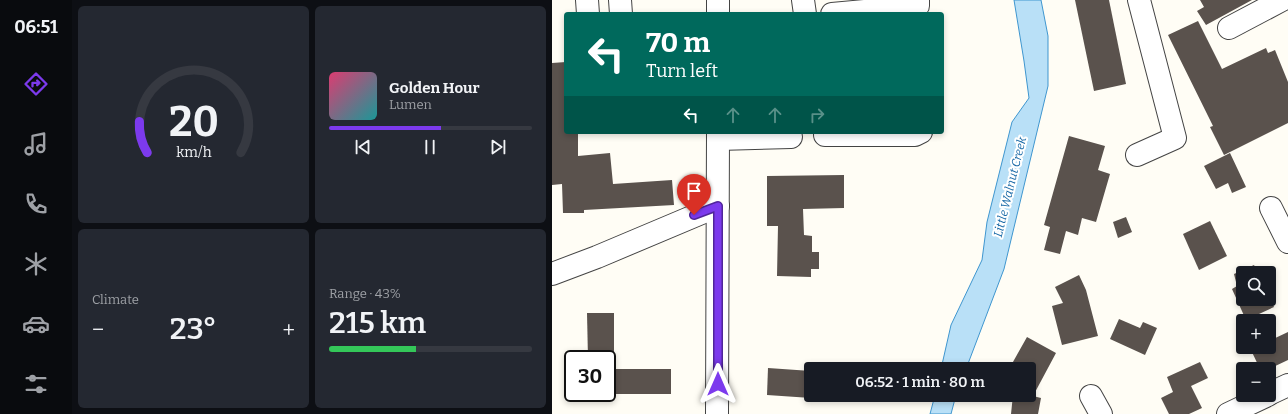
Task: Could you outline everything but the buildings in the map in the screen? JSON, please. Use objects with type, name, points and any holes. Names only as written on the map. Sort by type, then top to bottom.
[{"type":"street","points":[[587,0],[588,12]]},
{"type":"street","points":[[620,0],[621,12]]},
{"type":"street","points":[[718,0],[718,12]]},
{"type":"street","points":[[803,0],[805,12]]},
{"type":"street","points":[[1137,155],[1175,138],[1139,0]]},
{"type":"street","points":[[1229,28],[1282,0]]},
{"type":"street","points":[[857,12],[918,7]]},
{"type":"street","points":[[824,135],[917,134]]},
{"type":"street","points":[[718,414],[718,136],[791,137]]},
{"type":"street","points":[[552,274],[597,257],[718,206]]},
{"type":"street","points":[[1271,208],[1288,242]]},
{"type":"street","points":[[1276,391],[1288,385]]},
{"type":"street","points":[[1228,414],[1253,402]]},
{"type":"water","name":"Little Walnut Creek","points":[[1014,0],[1041,0],[1048,36],[1048,86],[1004,269],[969,362],[943,362],[951,325],[982,260],[987,222],[1012,122],[1029,98]]},
{"type":"water","points":[[933,402],[954,402],[951,414],[930,414]]},
{"type":"route","points":[[694,215],[718,206],[718,384]]}]
